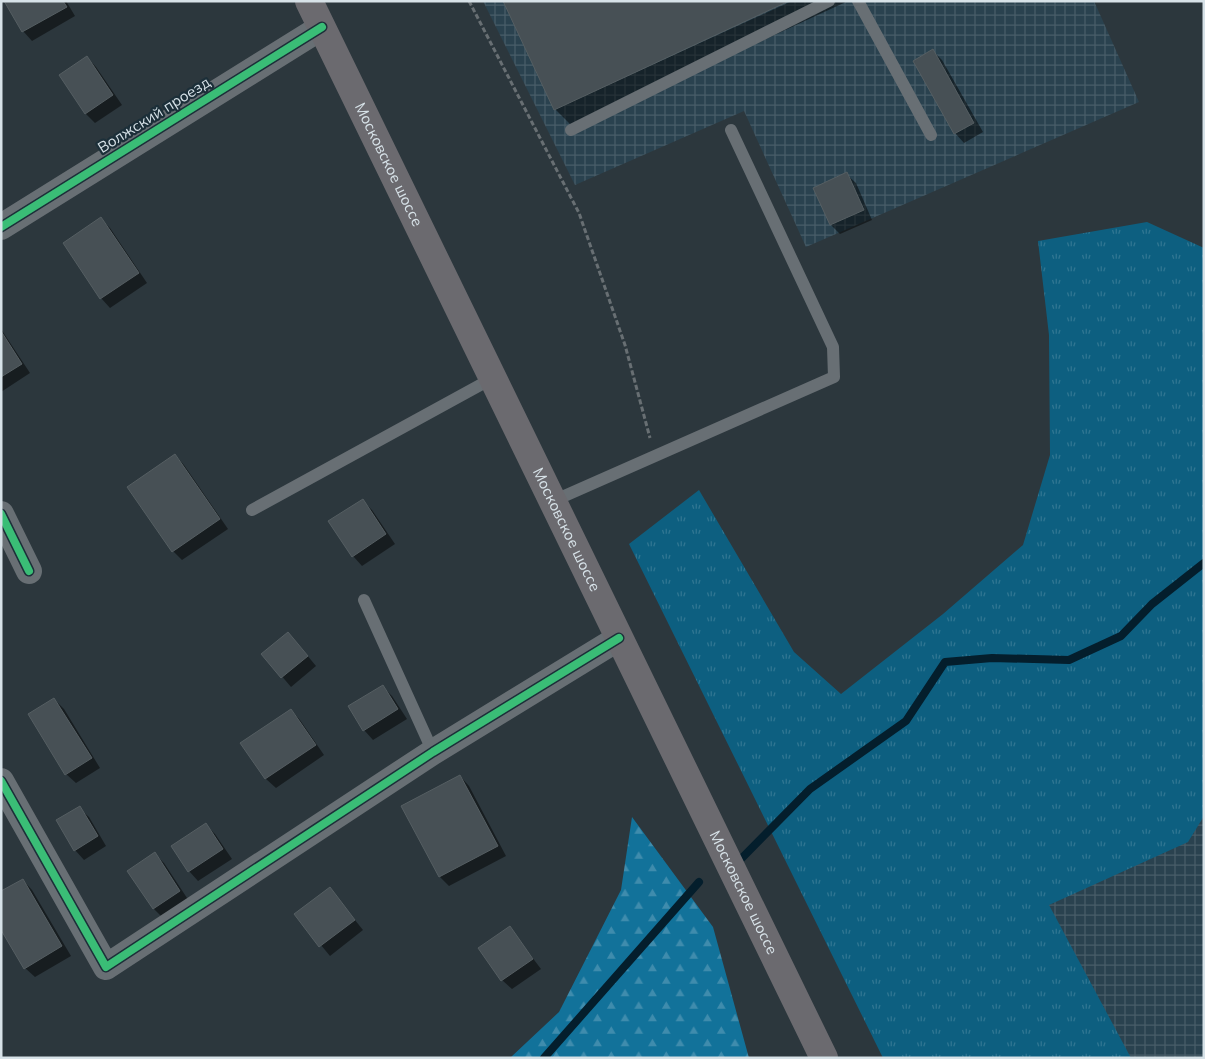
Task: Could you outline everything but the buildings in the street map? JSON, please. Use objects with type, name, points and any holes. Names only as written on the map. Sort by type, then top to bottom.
[{"type":"main road","name":"Московское шоссе","points":[[309,1],[824,1058]]},
{"type":"street","name":"Волжский проезд","points":[[1,227],[322,27]]},
{"type":"street","points":[[1,514],[29,571]]},
{"type":"street","points":[[1,781],[106,967],[433,752],[619,638]]},
{"type":"lane","points":[[571,130],[830,1]]},
{"type":"lane","points":[[858,1],[932,136]]},
{"type":"lane","points":[[553,502],[834,377],[833,347],[730,130]]},
{"type":"lane","points":[[252,510],[493,378]]},
{"type":"lane","points":[[364,600],[433,752]]},
{"type":"path","points":[[470,1],[579,213],[625,345],[647,423],[654,457]]},
{"type":"shaded area","points":[[483,1],[1094,1],[1139,102],[806,247],[744,111],[575,185]]},
{"type":"shaded area","points":[[1204,738],[1204,1058],[1079,1058],[980,856]]},
{"type":"green space","points":[[1147,222],[1204,248],[1204,816],[1188,842],[1049,905],[1131,1058],[883,1058],[629,544],[699,490],[794,652],[841,694],[943,614],[1023,545],[1050,455],[1049,335],[1038,241]]},
{"type":"green space","points":[[632,817],[713,927],[749,1058],[510,1058],[559,1012],[621,890]]},
{"type":"waterway","points":[[739,861],[810,789],[906,721],[945,662],[992,658],[1069,660],[1121,636],[1152,604],[1204,563]]},
{"type":"waterway","points":[[544,1058],[699,882]]},
{"type":"cycle path","points":[[1,227],[322,27]]},
{"type":"cycle path","points":[[1,514],[29,571]]},
{"type":"cycle path","points":[[1,781],[106,967],[433,752],[619,638]]}]
